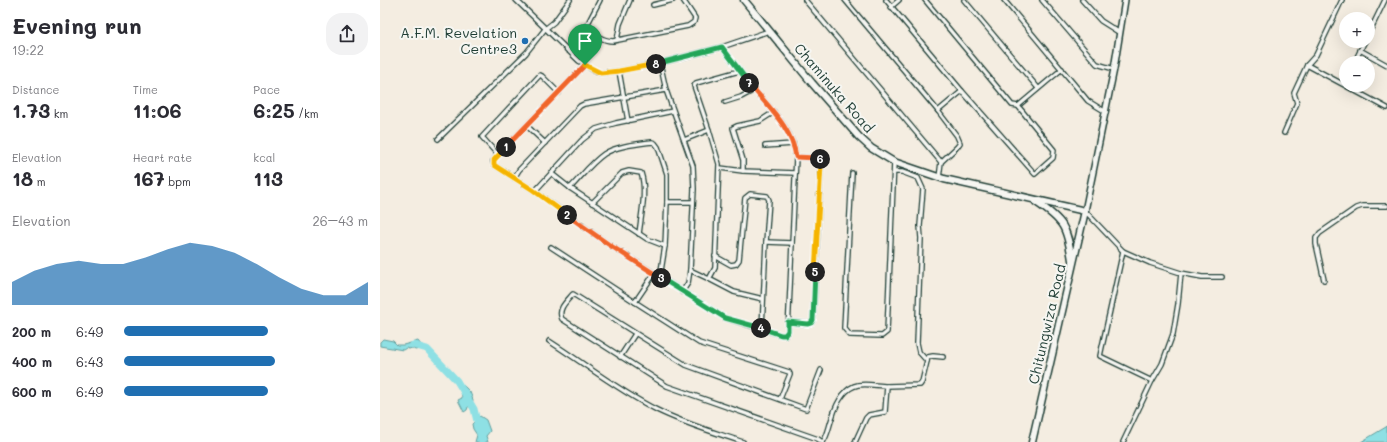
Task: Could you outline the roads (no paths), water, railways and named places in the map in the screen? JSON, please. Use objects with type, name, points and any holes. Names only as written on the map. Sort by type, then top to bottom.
[{"type":"main road","name":"Chaminuka Road","points":[[744,0],[812,83],[859,137],[871,148],[894,162],[939,178],[1085,211]]},
{"type":"main road","points":[[1085,211],[1114,69],[1124,0]]},
{"type":"main road","points":[[1033,200],[1056,216],[1062,223],[1069,239],[1073,265]]},
{"type":"main road","name":"Chitungwiza Road","points":[[1032,442],[1085,211]]},
{"type":"street","points":[[516,0],[567,50],[585,65],[601,73],[660,63],[722,47],[769,31]]},
{"type":"street","points":[[438,139],[526,53],[545,29],[554,22],[570,0]]},
{"type":"street","points":[[567,50],[586,27],[600,0]]},
{"type":"street","points":[[617,40],[620,24],[630,0]]},
{"type":"street","points":[[653,5],[673,0]]},
{"type":"street","points":[[586,27],[596,36],[609,41],[691,25],[695,18],[683,0]]},
{"type":"street","points":[[805,0],[941,162]]},
{"type":"street","points":[[845,0],[938,111],[957,136],[960,143],[941,162],[939,178]]},
{"type":"street","points":[[886,0],[962,91],[1035,174],[1053,158],[1054,150],[1018,106],[1012,105],[925,0]]},
{"type":"street","points":[[891,6],[899,0]]},
{"type":"street","points":[[964,0],[1038,88]]},
{"type":"street","points":[[1004,0],[1088,101],[1106,112]]},
{"type":"street","points":[[1042,0],[1097,64],[1114,69]]},
{"type":"street","points":[[1082,0],[1101,21],[1120,33]]},
{"type":"street","points":[[1284,133],[1297,103],[1294,93],[1307,65],[1316,55],[1342,0]]},
{"type":"street","points":[[1375,21],[1385,0]]},
{"type":"street","points":[[585,65],[498,155],[494,160],[494,165],[608,244],[725,318],[785,335],[788,331],[796,157],[793,144],[774,112],[754,90],[722,47]]},
{"type":"street","points":[[1357,56],[1360,50],[1387,65]]},
{"type":"street","points":[[660,63],[666,90],[693,166],[694,176],[690,270],[688,283],[682,292]]},
{"type":"street","points":[[1307,65],[1339,82]]},
{"type":"street","points":[[1018,106],[1062,69]]},
{"type":"street","points":[[619,71],[628,121]]},
{"type":"street","points":[[709,279],[715,268],[720,168],[694,85],[696,83],[740,71]]},
{"type":"street","points":[[498,155],[482,139],[482,137],[539,76],[542,76],[558,93]]},
{"type":"street","points":[[514,178],[519,170],[580,106],[623,96],[666,90]]},
{"type":"street","points":[[725,102],[741,98],[754,90]]},
{"type":"street","points":[[938,111],[962,91]]},
{"type":"street","points":[[1358,92],[1387,108]]},
{"type":"street","points":[[535,192],[551,173],[592,131],[603,126],[673,111]]},
{"type":"street","points":[[743,171],[743,160],[733,128],[760,121],[774,112]]},
{"type":"street","points":[[527,126],[545,143]]},
{"type":"street","points":[[684,140],[709,130]]},
{"type":"street","points":[[570,188],[597,160],[608,152],[652,142],[655,143],[658,147],[667,174],[665,246],[660,278]]},
{"type":"street","points":[[765,146],[793,144]]},
{"type":"street","points":[[788,322],[808,324],[813,320],[821,165],[820,160],[816,158],[796,157]]},
{"type":"street","points":[[852,172],[844,328],[850,335],[882,336],[886,332],[894,162]]},
{"type":"street","points":[[720,168],[743,171],[795,173]]},
{"type":"street","points":[[592,203],[622,173],[630,171],[641,173],[643,189],[639,234]]},
{"type":"street","points":[[894,172],[902,172],[918,178],[923,188],[920,226],[921,238],[917,337],[919,352],[927,361]]},
{"type":"street","points":[[551,173],[570,188],[639,234],[665,246]]},
{"type":"street","points":[[715,256],[731,265],[736,264],[739,260],[744,202],[746,196],[750,194],[766,195],[769,198],[762,328]]},
{"type":"street","points":[[667,202],[693,202]]},
{"type":"street","points":[[1324,280],[1316,238],[1356,208],[1362,206],[1387,206]]},
{"type":"street","points":[[1085,211],[1123,251],[1150,263],[1181,273],[1202,277],[1222,277]]},
{"type":"street","points":[[766,242],[792,243]]},
{"type":"street","points":[[551,247],[699,343],[789,372],[790,374],[780,399]]},
{"type":"street","points":[[1123,251],[1100,356],[1152,381]]},
{"type":"street","points":[[690,270],[734,292],[763,300]]},
{"type":"street","points":[[1123,442],[1152,381],[1162,364],[1173,334],[1181,273]]},
{"type":"street","points":[[635,302],[654,274]]},
{"type":"street","points":[[821,370],[806,409],[686,365],[573,294],[560,312],[562,319],[667,386],[818,438],[823,442],[826,439],[832,416],[841,396],[849,388],[859,385],[920,385],[928,358],[933,356],[943,357]]},
{"type":"street","points":[[620,357],[635,334]]},
{"type":"street","points":[[549,341],[637,399],[659,411],[743,442]]},
{"type":"street","points":[[855,442],[866,418],[869,415],[885,412],[887,386]]},
{"type":"water","points":[[383,339],[393,341],[397,345],[418,341],[422,346],[420,349],[415,350],[412,348],[406,348],[403,350],[380,346],[380,342]]},
{"type":"water","points":[[463,385],[470,392],[473,400],[472,404],[464,412],[458,400],[462,398],[459,386]]},
{"type":"water","points":[[480,416],[486,420],[490,431],[486,436],[488,442],[475,442],[477,435],[472,424]]},
{"type":"water","points":[[1387,426],[1387,442],[1361,442],[1386,427]]},
{"type":"waterway","points":[[413,345],[427,349],[457,381],[474,409],[482,442]]},
{"type":"place","name":"A.F.M. Revelation Centre3","points":[[525,41]]}]
